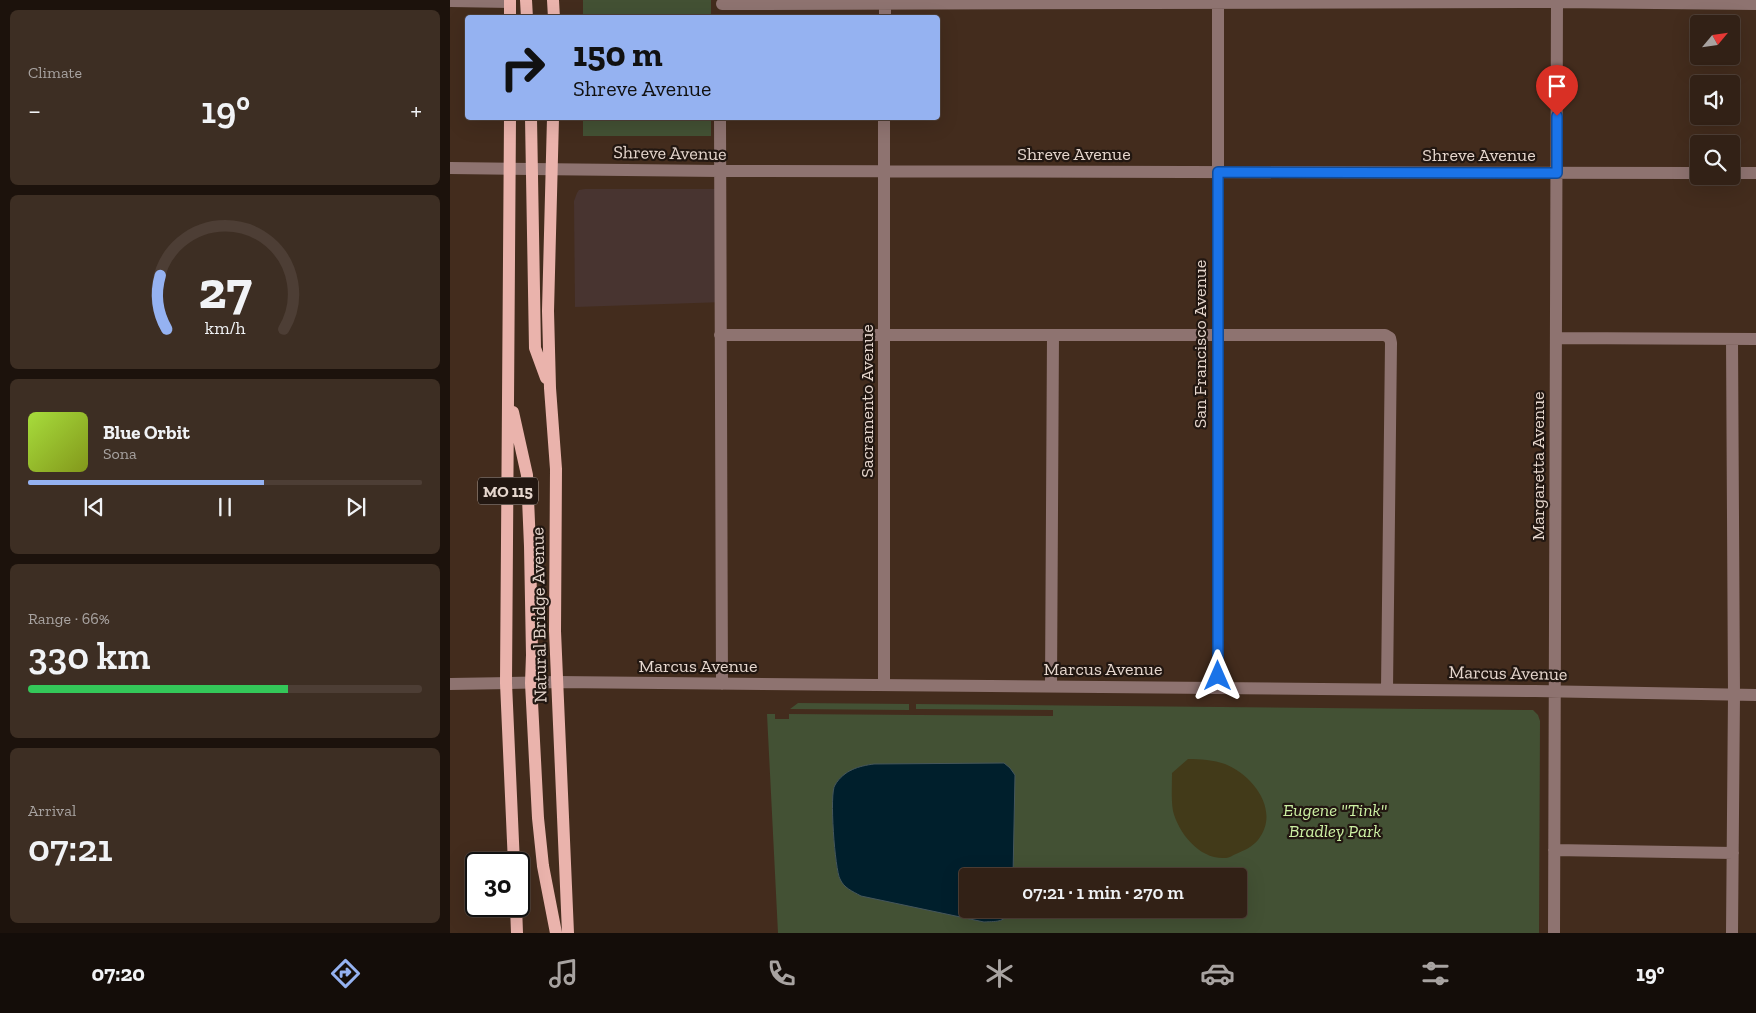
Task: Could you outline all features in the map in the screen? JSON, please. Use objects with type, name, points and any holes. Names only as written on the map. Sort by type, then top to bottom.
[{"type":"main road","points":[[526,0],[527,15]]},
{"type":"main road","points":[[553,0],[554,15]]},
{"type":"main road","points":[[510,1],[510,15]]},
{"type":"main road","name":"Natural Bridge Avenue","points":[[510,120],[506,683],[513,852]]},
{"type":"main road","points":[[531,120],[535,348],[550,388]]},
{"type":"main road","name":"Natural Bridge Avenue","points":[[553,120],[548,311],[550,388],[556,469],[555,631],[568,933]]},
{"type":"main road","points":[[509,398],[527,475],[532,655],[531,683],[538,818],[543,866],[556,933]]},
{"type":"main road","points":[[516,917],[517,933]]},
{"type":"street","points":[[450,1],[510,1]]},
{"type":"street","points":[[722,15],[722,2],[1557,1],[1732,2],[1756,4]]},
{"type":"street","name":"Margaretta Avenue","points":[[1554,933],[1557,1]]},
{"type":"street","points":[[885,2],[885,15]]},
{"type":"street","name":"San Francisco Avenue","points":[[1218,2],[1218,688]]},
{"type":"street","points":[[720,120],[722,684]]},
{"type":"street","name":"Sacramento Avenue","points":[[884,120],[884,685]]},
{"type":"street","name":"Shreve Avenue","points":[[450,168],[719,171],[1690,173]]},
{"type":"street","points":[[1740,173],[1756,173]]},
{"type":"street","points":[[720,335],[1385,335],[1390,338],[1392,343],[1388,689]]},
{"type":"street","points":[[1051,686],[1053,335]]},
{"type":"street","points":[[1556,338],[1756,339]]},
{"type":"street","points":[[1732,339],[1734,695],[1732,933]]},
{"type":"street","name":"Marcus Avenue","points":[[450,684],[557,682],[1051,686],[1756,695]]},
{"type":"street","points":[[1554,850],[1733,852]]},
{"type":"shaded area","points":[[724,189],[725,302],[575,307],[574,201],[579,190]]},
{"type":"green space","points":[[583,0],[711,0],[711,15],[583,15]]},
{"type":"green space","points":[[583,120],[711,120],[711,136],[583,136]]},
{"type":"green space","points":[[798,703],[909,704],[909,710],[790,709]]},
{"type":"green space","name":"Eugene \"Tink\" Bradley Park","points":[[916,704],[1533,710],[1538,715],[1540,721],[1539,933],[778,933],[767,714],[775,714],[775,719],[789,719],[789,714],[1053,716],[1053,710],[916,709]]},
{"type":"sand","points":[[1188,759],[1207,760],[1225,764],[1245,776],[1254,785],[1261,795],[1266,817],[1264,829],[1258,840],[1251,846],[1228,858],[1217,857],[1199,850],[1186,837],[1173,811],[1172,773]]},
{"type":"water","points":[[1004,763],[1015,775],[1013,868],[959,868],[959,917],[861,896],[844,885],[840,879],[835,847],[833,791],[835,785],[847,772],[874,764]]},
{"type":"water","points":[[965,918],[1004,918],[997,921],[984,922]]},
{"type":"route","points":[[1218,676],[1218,172],[1557,173],[1557,116]]}]
